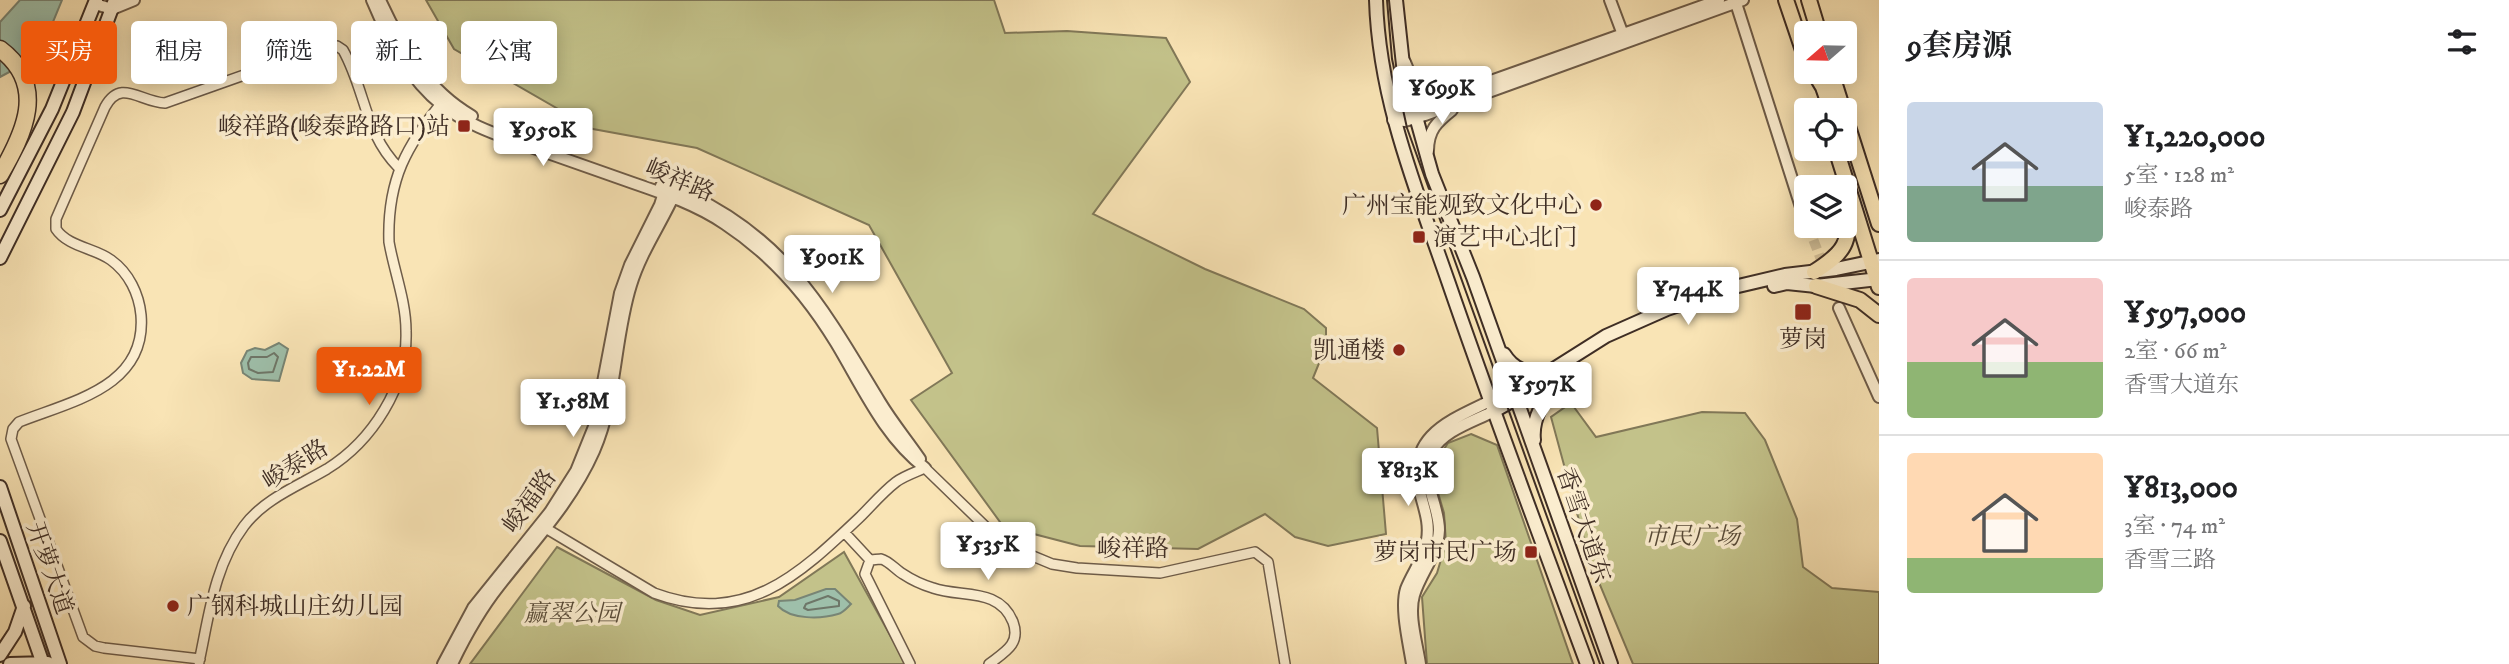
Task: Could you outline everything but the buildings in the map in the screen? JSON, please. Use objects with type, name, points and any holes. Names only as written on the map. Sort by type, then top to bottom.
[{"type":"highway","points":[[0,49],[19,71],[27,94],[28,109],[22,136],[0,175]]},
{"type":"main road","name":"香雪大道东","points":[[1376,0],[1381,59],[1393,120],[1492,406],[1587,664]]},
{"type":"main road","name":"香雪大道东","points":[[1396,0],[1399,47],[1413,114],[1432,174],[1495,337],[1611,664]]},
{"type":"main road","points":[[1809,0],[1815,21]]},
{"type":"main road","points":[[0,210],[52,109],[96,2]]},
{"type":"main road","points":[[0,258],[73,112],[113,5]]},
{"type":"main road","points":[[1788,6],[1794,24]]},
{"type":"main road","points":[[1857,154],[1879,224]]},
{"type":"main road","points":[[1848,161],[1852,173],[1858,179],[1859,161]]},
{"type":"main road","points":[[1514,395],[1606,336],[1667,309],[1734,287],[1785,275],[1878,282],[1875,261],[1857,214]]},
{"type":"main road","points":[[1815,279],[1842,251],[1847,238]]},
{"type":"main road","points":[[1492,406],[1564,372],[1606,344],[1660,320],[1697,306],[1787,283],[1815,279],[1875,261]]},
{"type":"main road","points":[[1815,279],[1860,300],[1879,315]]},
{"type":"main road","points":[[1495,337],[1514,367],[1526,372],[1549,372]]},
{"type":"main road","points":[[1537,456],[1533,438],[1535,421],[1543,403],[1564,372]]},
{"type":"main road","name":"开萝大道","points":[[0,487],[61,664]]},
{"type":"main road","name":"开萝大道","points":[[0,541],[43,664]]},
{"type":"main road","points":[[0,655],[15,632],[23,606],[40,602]]},
{"type":"main road","points":[[10,664],[61,664]]},
{"type":"street","points":[[96,2],[113,5],[134,0]]},
{"type":"street","name":"峻祥路","points":[[372,0],[400,55],[416,78],[463,119],[502,136],[715,208],[768,246],[799,277],[834,325],[881,404],[925,468],[989,530],[1011,547],[1052,564],[1160,573],[1255,552],[1268,562],[1285,664]]},
{"type":"street","name":"峻祥路","points":[[380,0],[414,64],[443,101]]},
{"type":"street","points":[[1611,0],[1624,38]]},
{"type":"street","points":[[1393,120],[1624,38],[1719,0]]},
{"type":"street","points":[[1777,0],[1788,6]]},
{"type":"street","points":[[1624,38],[1738,1],[1794,184]]},
{"type":"street","points":[[199,662],[95,646],[83,636],[11,439],[13,429],[19,422],[99,390],[119,377],[133,358],[142,335],[138,297],[127,276],[110,259],[66,239],[56,229],[56,219],[105,107],[116,93],[122,91],[165,103],[326,46],[337,46],[343,50],[377,141],[399,169]]},
{"type":"street","points":[[1399,47],[1407,69],[1419,85],[1456,99]]},
{"type":"street","points":[[1432,174],[1428,151],[1431,130],[1456,99]]},
{"type":"street","name":"峻泰路","points":[[199,662],[221,568],[245,524],[264,506],[339,461],[362,441],[383,414],[394,389],[404,360],[406,331],[389,234],[391,202],[399,169],[414,141],[443,101]]},
{"type":"street","name":"峻福路","points":[[452,664],[488,601],[547,529],[571,494],[594,451],[610,397],[631,284],[670,192]]},
{"type":"street","name":"峻福路","points":[[443,664],[473,608],[550,512],[576,471],[595,424],[620,293],[630,265],[670,192]]},
{"type":"street","points":[[1839,308],[1879,397]]},
{"type":"street","points":[[1412,664],[1405,592],[1427,546],[1428,534],[1427,517],[1418,482],[1420,456],[1428,439],[1438,429],[1492,406]]},
{"type":"street","points":[[1420,664],[1412,611],[1413,597],[1434,554],[1439,528],[1427,474],[1431,453],[1441,439],[1492,406]]},
{"type":"street","points":[[547,529],[654,593],[671,599],[722,604],[755,596],[775,587],[811,564],[897,482],[925,468]]},
{"type":"street","points":[[844,532],[870,560]]},
{"type":"street","points":[[870,560],[880,559],[904,575],[934,589],[980,595],[995,600],[1011,618],[1016,630],[1015,641],[1009,650],[989,664]]},
{"type":"street","points":[[870,560],[865,574],[910,664]]},
{"type":"green space","points":[[426,0],[994,0],[1005,33],[1067,31],[1166,38],[1190,82],[1093,214],[1205,269],[1304,309],[1326,328],[1326,346],[1313,378],[1377,428],[1386,534],[1328,546],[1295,537],[1265,514],[1198,549],[1080,546],[1003,526],[911,400],[952,373],[869,225],[697,148],[593,129],[515,84],[557,84],[557,21],[461,21],[461,53],[454,49],[447,37],[447,21],[438,21]]},
{"type":"green space","name":"市民广场","points":[[1571,403],[1596,437],[1702,412],[1745,413],[1765,440],[1797,519],[1803,567],[1832,588],[1879,592],[1879,664],[1633,664],[1590,561],[1551,417]]},
{"type":"green space","points":[[1471,434],[1497,445],[1573,664],[1427,664],[1422,597],[1437,573],[1446,543],[1444,513],[1431,469],[1448,443]]},
{"type":"green space","name":"赢翠公园","points":[[557,547],[656,600],[700,615],[779,597],[844,552],[906,664],[470,664]]},
{"type":"water","points":[[20,0],[62,0],[53,21],[21,21],[21,66],[0,77],[0,22]]},
{"type":"water","points":[[279,343],[288,349],[279,381],[252,379],[243,373],[241,363],[247,351],[255,348],[265,350]]},
{"type":"water","points":[[826,589],[835,589],[851,604],[840,613],[815,617],[790,614],[778,606],[779,601],[795,600]]},
{"type":"tunnel","points":[[1813,238],[1825,270]]},
{"type":"tram line","points":[[1387,0],[1392,59],[1407,128],[1600,664]]},
{"type":"place","name":"峻祥路(峻泰路路口)站","points":[[464,126]]},
{"type":"place","name":"广州宝能观致文化中心","points":[[1596,205]]},
{"type":"place","name":"演艺中心北门","points":[[1419,237]]},
{"type":"place","name":"萝岗","points":[[1803,312]]},
{"type":"place","name":"凯通楼","points":[[1399,350]]},
{"type":"place","name":"萝岗市民广场","points":[[1531,552]]},
{"type":"place","name":"广钢科城山庄幼儿园","points":[[173,606]]}]
